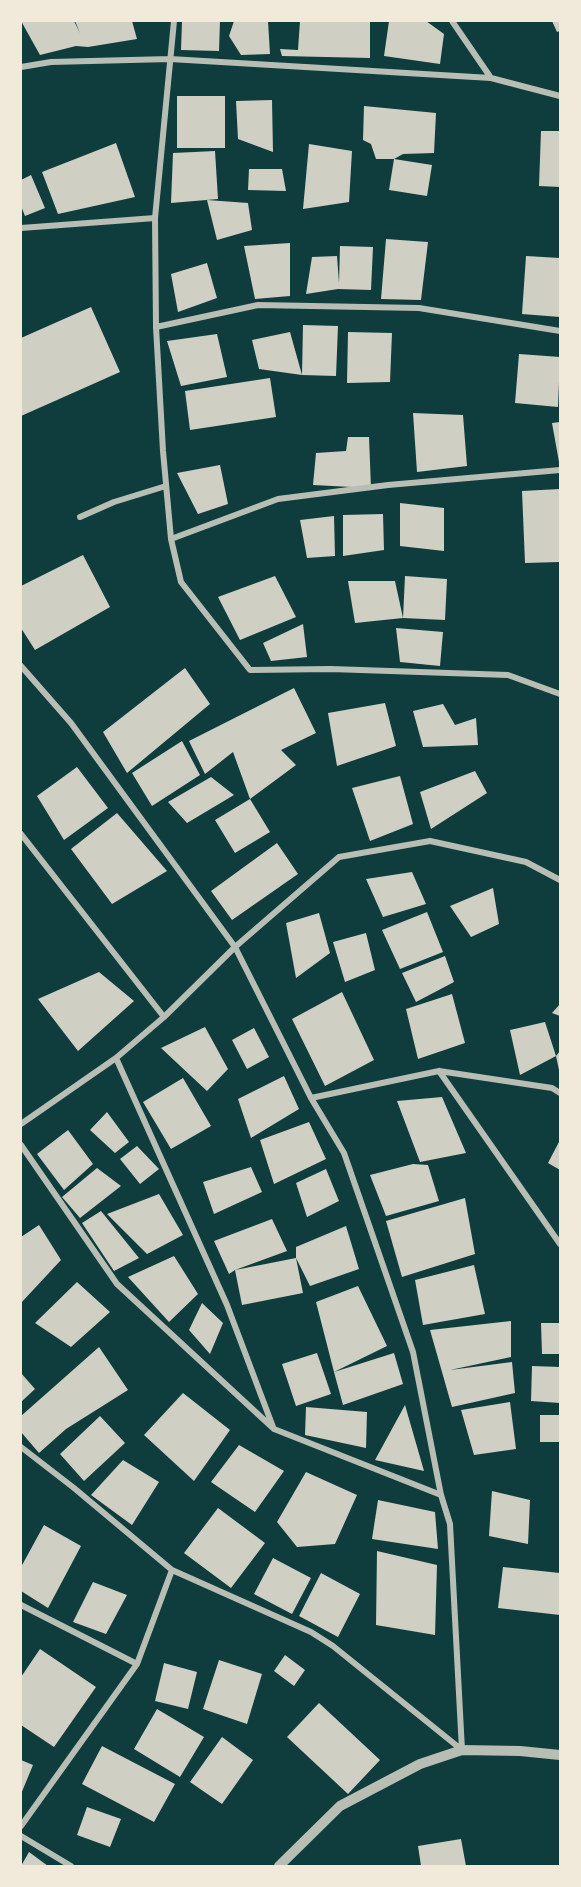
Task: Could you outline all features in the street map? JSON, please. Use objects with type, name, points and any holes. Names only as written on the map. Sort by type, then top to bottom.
[{"type":"street","points":[[174,21],[155,218],[156,327],[171,539],[181,582],[250,670],[332,669],[508,675],[560,694]]},
{"type":"street","points":[[452,21],[491,78]]},
{"type":"street","points":[[21,67],[51,62],[170,59],[491,78],[560,96]]},
{"type":"street","points":[[21,228],[155,218]]},
{"type":"street","points":[[156,327],[258,305],[419,308],[560,331]]},
{"type":"street","points":[[171,539],[278,499],[388,485],[560,470]]},
{"type":"street","points":[[80,517],[114,502],[166,486]]},
{"type":"street","points":[[21,666],[71,723],[235,947],[311,1098],[344,1153],[414,1352],[441,1495],[450,1524],[462,1750]]},
{"type":"street","points":[[21,834],[164,1017]]},
{"type":"street","points":[[21,1124],[116,1058],[164,1017],[235,947],[339,857],[430,841],[526,862],[560,880]]},
{"type":"street","points":[[116,1058],[227,1305],[274,1429]]},
{"type":"street","points":[[311,1098],[439,1071],[552,1088],[560,1093]]},
{"type":"street","points":[[439,1071],[560,1244]]},
{"type":"street","points":[[21,1145],[117,1284],[274,1429],[441,1495]]},
{"type":"street","points":[[21,1447],[75,1488],[172,1570],[311,1632],[333,1646],[462,1750]]},
{"type":"street","points":[[21,1826],[137,1664],[172,1570]]},
{"type":"street","points":[[21,1605],[137,1664]]},
{"type":"street","points":[[279,1866],[340,1806],[420,1764],[462,1750],[520,1751],[560,1755]]},
{"type":"street","points":[[21,1836],[71,1866]]},
{"type":"building","points":[[21,21],[74,21],[80,33],[75,21],[132,21],[137,39],[88,47],[76,46],[40,55]]},
{"type":"building","points":[[182,21],[220,21],[219,51],[181,50]]},
{"type":"building","points":[[234,21],[268,21],[270,54],[241,55],[229,36]]},
{"type":"building","points":[[300,21],[370,21],[370,58],[282,56],[280,49],[298,50]]},
{"type":"building","points":[[389,21],[426,21],[444,34],[440,64],[384,56]]},
{"type":"building","points":[[552,21],[560,21],[560,31],[557,32]]},
{"type":"building","points":[[177,96],[225,96],[225,148],[177,148]]},
{"type":"building","points":[[272,100],[273,152],[238,139],[236,101]]},
{"type":"building","points":[[364,106],[436,113],[434,153],[403,154],[394,159],[376,159],[371,144],[363,140]]},
{"type":"building","points":[[541,131],[560,131],[560,187],[539,186]]},
{"type":"building","points":[[116,143],[135,197],[58,214],[42,172]]},
{"type":"building","points":[[309,144],[352,151],[349,202],[303,209]]},
{"type":"building","points":[[215,151],[218,199],[171,203],[173,153]]},
{"type":"building","points":[[394,159],[432,165],[427,196],[389,190]]},
{"type":"building","points":[[249,169],[282,169],[286,191],[248,190]]},
{"type":"building","points":[[31,175],[45,208],[25,216],[21,206],[21,180]]},
{"type":"building","points":[[207,200],[248,203],[252,230],[217,240]]},
{"type":"building","points":[[386,239],[428,242],[421,300],[381,299]]},
{"type":"building","points":[[290,243],[290,296],[255,299],[244,246]]},
{"type":"building","points":[[340,246],[373,247],[371,290],[338,289],[306,294],[312,257],[337,256],[339,283]]},
{"type":"building","points":[[526,256],[560,258],[560,317],[522,314]]},
{"type":"building","points":[[207,263],[217,298],[178,312],[171,274]]},
{"type":"building","points":[[91,307],[120,372],[21,416],[21,338]]},
{"type":"building","points":[[303,325],[338,326],[336,376],[302,375]]},
{"type":"building","points":[[290,332],[302,375],[259,369],[252,340]]},
{"type":"building","points":[[348,332],[392,333],[390,382],[347,383]]},
{"type":"building","points":[[217,334],[227,377],[181,386],[167,341]]},
{"type":"building","points":[[519,354],[560,357],[558,407],[515,403]]},
{"type":"building","points":[[270,378],[276,417],[190,430],[185,391]]},
{"type":"building","points":[[413,413],[463,415],[467,466],[417,472]]},
{"type":"building","points":[[560,422],[560,462],[559,462],[552,423]]},
{"type":"building","points":[[348,437],[369,437],[371,488],[313,485],[316,453],[346,451]]},
{"type":"building","points":[[220,465],[228,504],[198,514],[177,473]]},
{"type":"building","points":[[560,489],[560,562],[525,563],[522,491]]},
{"type":"building","points":[[400,503],[444,508],[444,551],[400,546]]},
{"type":"building","points":[[383,514],[384,550],[343,556],[343,515]]},
{"type":"building","points":[[334,516],[335,556],[307,558],[300,520]]},
{"type":"building","points":[[83,555],[110,607],[35,650],[21,628],[21,586]]},
{"type":"building","points":[[275,576],[296,617],[240,640],[218,597]]},
{"type":"building","points":[[405,576],[447,579],[445,620],[403,618]]},
{"type":"building","points":[[348,581],[395,581],[403,618],[355,623]]},
{"type":"building","points":[[303,624],[307,657],[271,661],[263,643]]},
{"type":"building","points":[[396,628],[443,632],[440,666],[400,662]]},
{"type":"building","points":[[185,668],[210,704],[127,773],[103,732]]},
{"type":"building","points":[[294,688],[316,733],[281,750],[296,765],[250,799],[233,752],[205,774],[189,741]]},
{"type":"building","points":[[385,703],[396,746],[337,766],[328,713]]},
{"type":"building","points":[[443,704],[455,725],[476,718],[478,745],[423,747],[413,711]]},
{"type":"building","points":[[182,741],[200,775],[152,806],[132,773]]},
{"type":"building","points":[[77,767],[108,808],[64,840],[37,796]]},
{"type":"building","points":[[475,771],[487,793],[431,829],[420,792]]},
{"type":"building","points":[[400,776],[413,824],[370,841],[352,788]]},
{"type":"building","points":[[211,777],[234,795],[187,823],[168,802]]},
{"type":"building","points":[[250,799],[270,832],[235,853],[215,820]]},
{"type":"building","points":[[117,813],[167,871],[112,904],[71,849]]},
{"type":"building","points":[[277,843],[298,874],[232,920],[211,891]]},
{"type":"building","points":[[412,872],[426,904],[383,917],[366,879]]},
{"type":"building","points":[[493,888],[499,924],[471,937],[450,906]]},
{"type":"building","points":[[427,912],[443,952],[400,969],[382,930]]},
{"type":"building","points":[[319,913],[330,953],[296,978],[286,923]]},
{"type":"building","points":[[366,933],[375,970],[345,982],[333,942]]},
{"type":"building","points":[[445,956],[454,982],[416,1002],[402,973]]},
{"type":"building","points":[[99,972],[134,1001],[78,1051],[38,999]]},
{"type":"building","points":[[342,992],[374,1060],[325,1086],[292,1019]]},
{"type":"building","points":[[452,994],[465,1043],[418,1059],[406,1009]]},
{"type":"building","points":[[560,1004],[560,1016],[552,1013]]},
{"type":"building","points":[[545,1022],[556,1056],[520,1075],[510,1030]]},
{"type":"building","points":[[205,1027],[228,1069],[207,1091],[161,1048]]},
{"type":"building","points":[[254,1028],[269,1057],[247,1069],[232,1040]]},
{"type":"building","points":[[560,1051],[560,1070],[559,1070],[556,1056]]},
{"type":"building","points":[[284,1076],[299,1109],[251,1138],[238,1099]]},
{"type":"building","points":[[183,1078],[211,1126],[171,1149],[143,1102]]},
{"type":"building","points":[[442,1097],[466,1153],[420,1162],[397,1101]]},
{"type":"building","points":[[107,1112],[129,1142],[115,1153],[90,1130]]},
{"type":"building","points":[[309,1122],[326,1159],[274,1184],[260,1140]]},
{"type":"building","points":[[68,1130],[93,1164],[64,1190],[37,1154]]},
{"type":"building","points":[[560,1140],[560,1170],[548,1163]]},
{"type":"building","points":[[137,1146],[159,1169],[140,1184],[120,1159]]},
{"type":"building","points":[[413,1164],[428,1165],[439,1201],[386,1216],[370,1175]]},
{"type":"building","points":[[251,1167],[262,1192],[214,1214],[203,1182]]},
{"type":"building","points":[[97,1168],[121,1186],[80,1218],[62,1197]]},
{"type":"building","points":[[326,1169],[339,1201],[307,1217],[296,1183]]},
{"type":"building","points":[[159,1194],[183,1235],[147,1254],[107,1214]]},
{"type":"building","points":[[465,1198],[475,1254],[402,1277],[386,1221]]},
{"type":"building","points":[[101,1211],[139,1258],[114,1271],[82,1223]]},
{"type":"building","points":[[272,1219],[287,1251],[229,1274],[214,1241]]},
{"type":"building","points":[[39,1225],[61,1260],[21,1303],[21,1237]]},
{"type":"building","points":[[346,1226],[359,1269],[310,1286],[296,1258],[296,1247]]},
{"type":"building","points":[[174,1256],[198,1294],[169,1322],[128,1277]]},
{"type":"building","points":[[296,1258],[303,1293],[242,1305],[235,1270]]},
{"type":"building","points":[[474,1265],[485,1314],[423,1325],[415,1280]]},
{"type":"building","points":[[77,1282],[110,1312],[71,1347],[35,1323]]},
{"type":"building","points":[[358,1286],[387,1346],[334,1372],[316,1302]]},
{"type":"building","points":[[202,1303],[223,1323],[210,1354],[189,1330]]},
{"type":"building","points":[[511,1321],[511,1357],[450,1370],[512,1362],[515,1393],[452,1407],[430,1330]]},
{"type":"building","points":[[541,1323],[560,1323],[560,1354],[542,1354]]},
{"type":"building","points":[[99,1347],[128,1390],[66,1429],[39,1453],[21,1432],[21,1416]]},
{"type":"building","points":[[317,1353],[331,1394],[296,1406],[282,1364]]},
{"type":"building","points":[[394,1353],[403,1384],[343,1405],[334,1372]]},
{"type":"building","points":[[532,1366],[560,1367],[560,1403],[531,1401]]},
{"type":"building","points":[[21,1373],[35,1389],[21,1402]]},
{"type":"building","points":[[183,1393],[230,1430],[194,1481],[144,1435]]},
{"type":"building","points":[[510,1402],[516,1449],[474,1455],[461,1410]]},
{"type":"building","points":[[405,1405],[424,1471],[375,1460]]},
{"type":"building","points":[[306,1407],[367,1412],[366,1448],[305,1435]]},
{"type":"building","points":[[540,1415],[560,1415],[560,1442],[540,1442]]},
{"type":"building","points":[[100,1416],[125,1443],[84,1481],[60,1454]]},
{"type":"building","points":[[239,1445],[284,1471],[255,1512],[211,1482]]},
{"type":"building","points":[[123,1460],[159,1482],[132,1525],[91,1495]]},
{"type":"building","points":[[306,1472],[357,1495],[335,1544],[297,1547],[277,1522]]},
{"type":"building","points":[[492,1491],[530,1500],[528,1544],[489,1536]]},
{"type":"building","points":[[378,1500],[435,1512],[438,1549],[372,1539]]},
{"type":"building","points":[[218,1508],[265,1543],[231,1588],[184,1553]]},
{"type":"building","points":[[44,1525],[81,1546],[48,1608],[21,1591],[21,1567]]},
{"type":"building","points":[[377,1551],[437,1565],[435,1635],[376,1625]]},
{"type":"building","points":[[273,1558],[311,1578],[292,1614],[254,1594]]},
{"type":"building","points":[[503,1567],[560,1573],[560,1615],[498,1608]]},
{"type":"building","points":[[321,1573],[360,1594],[338,1637],[299,1616]]},
{"type":"building","points":[[93,1582],[127,1595],[106,1634],[73,1622]]},
{"type":"building","points":[[40,1649],[96,1687],[54,1747],[21,1725],[21,1677]]},
{"type":"building","points":[[285,1655],[305,1670],[294,1686],[274,1671]]},
{"type":"building","points":[[219,1660],[262,1674],[247,1724],[203,1709]]},
{"type":"building","points":[[164,1663],[197,1672],[188,1709],[155,1701]]},
{"type":"building","points":[[319,1703],[380,1760],[348,1794],[287,1737]]},
{"type":"building","points":[[157,1709],[204,1737],[180,1777],[134,1749]]},
{"type":"building","points":[[222,1737],[253,1760],[222,1804],[190,1782]]},
{"type":"building","points":[[102,1746],[175,1784],[154,1822],[82,1784]]},
{"type":"building","points":[[21,1760],[33,1765],[21,1794]]},
{"type":"building","points":[[87,1807],[121,1819],[110,1847],[77,1835]]},
{"type":"building","points":[[461,1839],[466,1866],[421,1866],[418,1846]]},
{"type":"building","points":[[29,1852],[48,1866],[21,1866]]}]
